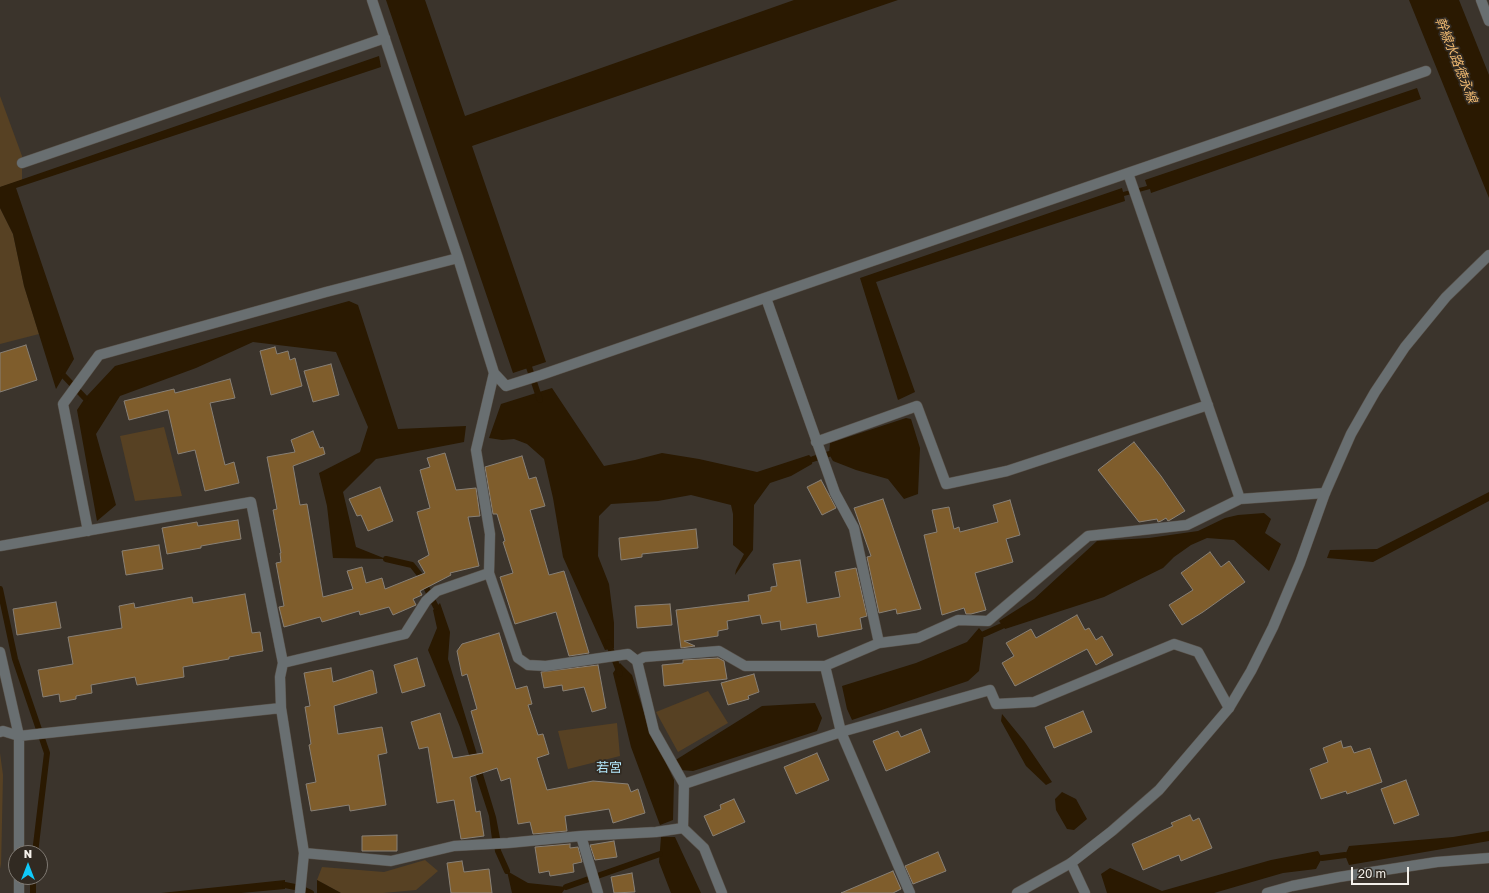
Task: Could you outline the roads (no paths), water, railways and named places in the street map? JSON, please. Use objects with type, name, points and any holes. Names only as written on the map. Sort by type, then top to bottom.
[{"type":"street","points":[[372,0],[458,258],[494,373],[506,386],[1129,176],[1426,71]]},
{"type":"street","points":[[1481,0],[1489,20]]},
{"type":"street","points":[[22,163],[385,38]]},
{"type":"street","points":[[1129,176],[1240,499]]},
{"type":"street","points":[[1017,893],[1071,863],[1112,831],[1159,790],[1229,708],[1251,671],[1273,627],[1300,564],[1325,493],[1351,434],[1374,392],[1405,347],[1446,297],[1489,255]]},
{"type":"street","points":[[88,531],[63,404],[78,380],[98,355],[326,292],[458,258]]},
{"type":"street","points":[[766,298],[835,493],[854,528],[879,643]]},
{"type":"street","points":[[494,373],[476,450],[490,534],[488,573],[518,658],[528,665],[546,666],[628,654],[637,661],[654,731],[682,780],[683,828],[704,848],[722,893]]},
{"type":"street","points":[[818,445],[917,406],[946,484],[1006,471],[1208,405]]},
{"type":"street","points":[[637,661],[644,657],[719,651],[744,666],[824,666],[879,643],[918,638],[958,620],[988,621],[1088,536],[1187,525],[1240,499],[1325,493]]},
{"type":"street","points":[[0,546],[251,502],[283,663],[280,677],[281,708],[304,853],[300,893]]},
{"type":"street","points":[[283,663],[405,634],[426,601],[437,591],[488,573]]},
{"type":"street","points":[[682,780],[841,732],[990,690],[996,704],[1034,702],[1174,644],[1198,652],[1229,708]]},
{"type":"street","points":[[0,652],[19,736],[19,845]]},
{"type":"street","points":[[824,666],[841,732],[910,893]]},
{"type":"street","points":[[2,731],[19,736],[281,708]]},
{"type":"street","points":[[304,853],[391,861],[454,846],[656,832],[683,828]]},
{"type":"street","points":[[581,836],[598,893]]},
{"type":"street","points":[[1267,893],[1292,886],[1339,877],[1437,862],[1489,858]]},
{"type":"street","points":[[1071,863],[1085,893]]},
{"type":"water","points":[[386,0],[425,0],[465,116],[794,0],[898,0],[472,146],[546,362],[513,373]]},
{"type":"water","name":"幹線水路徳永線","points":[[1409,0],[1459,0],[1489,75],[1489,198]]},
{"type":"water","points":[[379,56],[381,67],[16,188],[74,359],[56,389],[24,286],[13,234],[0,208],[0,187]]},
{"type":"water","points":[[1417,88],[1421,99],[1151,193],[1150,189],[1124,196],[1125,201],[876,282],[915,392],[898,400],[860,278],[1122,188],[1123,192],[1147,186],[1145,180]]},
{"type":"water","points":[[349,301],[358,305],[398,429],[466,426],[464,442],[376,459],[343,492],[356,547],[386,559],[333,558],[327,506],[319,473],[360,452],[368,427],[336,352],[253,342],[196,368],[120,396],[96,434],[116,505],[97,521],[77,410],[85,398],[115,366]]},
{"type":"water","points":[[552,388],[604,466],[662,453],[699,459],[757,472],[809,455],[813,459],[812,464],[791,476],[770,483],[754,505],[753,550],[735,575],[744,554],[733,545],[733,514],[731,505],[691,495],[658,501],[611,504],[599,516],[598,556],[609,584],[614,623],[614,648],[605,650],[563,557],[553,498],[544,459],[527,444],[514,439],[502,440],[489,438],[501,404]]},
{"type":"water","points":[[906,418],[911,419],[920,448],[918,494],[904,499],[888,479],[856,470],[833,461],[829,454],[830,443]]},
{"type":"water","points":[[1489,492],[1489,501],[1373,562],[1327,558],[1330,550],[1377,549]]},
{"type":"water","points":[[1264,513],[1271,519],[1265,533],[1281,544],[1269,571],[1234,540],[1207,538],[1191,545],[1174,557],[1163,568],[1104,597],[1005,629],[999,621],[1034,599],[1097,541],[1149,538],[1198,531],[1225,518],[1238,515]]},
{"type":"water","points":[[440,603],[450,632],[448,659],[496,817],[500,838],[492,839],[489,816],[460,727],[428,650],[437,628],[433,610]]},
{"type":"water","points":[[979,628],[984,634],[979,671],[968,681],[852,720],[847,709],[842,686],[916,663],[967,642]]},
{"type":"water","points":[[620,663],[632,675],[647,722],[674,780],[673,820],[660,825],[631,747],[613,673]]},
{"type":"water","points":[[815,703],[822,718],[817,731],[693,771],[680,770],[674,761],[762,706]]},
{"type":"water","points":[[1002,714],[1024,741],[1052,782],[1046,785],[1026,766],[1001,721]]},
{"type":"water","points":[[1062,792],[1076,799],[1087,819],[1074,830],[1067,829],[1056,810],[1055,799]]},
{"type":"water","points":[[1489,831],[1489,841],[1349,865],[1345,855],[1349,846],[1453,837]]},
{"type":"water","points":[[661,837],[675,837],[701,893],[671,893],[659,862]]},
{"type":"water","points":[[1318,851],[1322,858],[1316,869],[1283,873],[1214,893],[1107,893],[1101,874],[1110,868],[1162,891],[1271,860]]},
{"type":"water","points":[[507,871],[528,883],[566,887],[562,893],[512,893]]},
{"type":"water","points":[[285,880],[285,889],[241,893],[161,893]]},
{"type":"water","points":[[317,880],[341,893],[317,893]]},
{"type":"waterway","points":[[529,367],[540,400]]},
{"type":"waterway","points":[[64,376],[85,398]]},
{"type":"waterway","points":[[813,459],[829,454]]},
{"type":"waterway","points":[[386,559],[412,565],[420,575],[436,607]]},
{"type":"waterway","points":[[0,589],[15,659],[47,753],[36,845]]},
{"type":"waterway","points":[[984,634],[1002,626]]},
{"type":"waterway","points":[[608,642],[620,674]]},
{"type":"waterway","points":[[496,839],[498,851],[507,871]]},
{"type":"waterway","points":[[566,887],[660,854]]},
{"type":"waterway","points":[[1322,858],[1345,855]]},
{"type":"waterway","points":[[33,885],[33,893]]},
{"type":"waterway","points":[[285,885],[300,888],[311,893]]},
{"type":"district","name":"若宮","points":[[609,768]]}]
